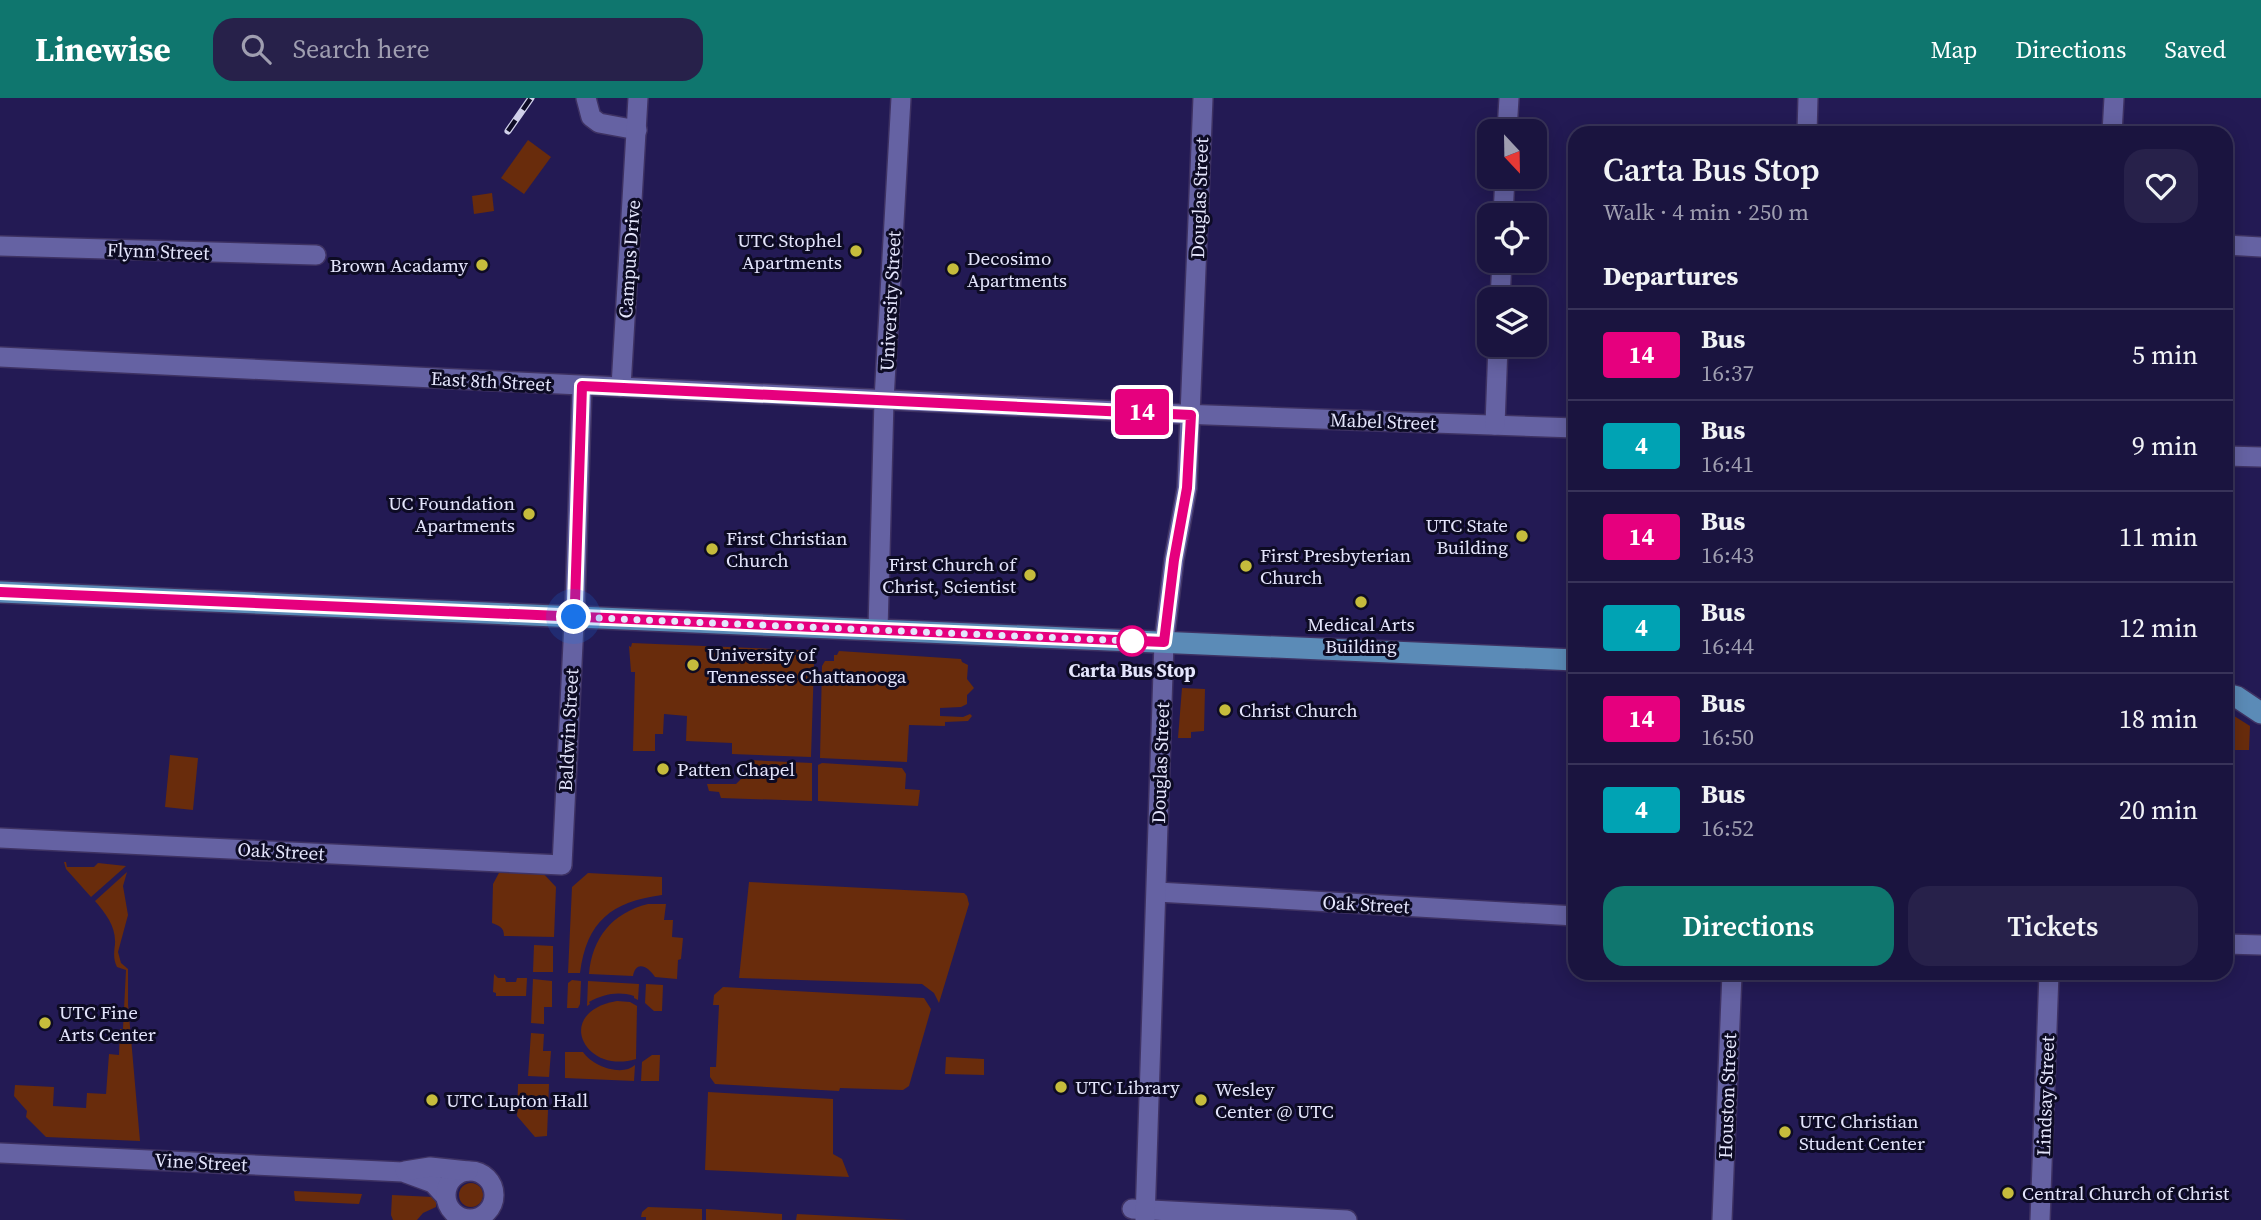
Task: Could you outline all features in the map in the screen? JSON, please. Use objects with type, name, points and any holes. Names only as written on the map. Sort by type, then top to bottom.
[{"type":"main road","points":[[0,592],[1568,660]]},
{"type":"main road","points":[[2233,696],[2261,713]]},
{"type":"street","points":[[586,98],[591,117],[599,123],[637,130]]},
{"type":"street","name":"Campus Drive","points":[[621,387],[638,98]]},
{"type":"street","name":"University Street","points":[[878,630],[884,400],[901,98]]},
{"type":"street","name":"Douglas Street","points":[[1140,1213],[1157,892],[1164,642],[1174,560],[1187,488],[1203,98]]},
{"type":"street","points":[[1508,119],[1509,98]]},
{"type":"street","points":[[1807,126],[1808,98]]},
{"type":"street","points":[[2112,126],[2114,98]]},
{"type":"street","points":[[2233,245],[2261,247]]},
{"type":"street","name":"Flynn Street","points":[[0,246],[316,255]]},
{"type":"street","name":"East 8th Street","points":[[0,357],[1191,415]]},
{"type":"street","points":[[1497,357],[1494,425],[1568,428]]},
{"type":"street","name":"Baldwin Street","points":[[562,864],[582,386]]},
{"type":"street","name":"Mabel Street","points":[[1191,415],[1494,425]]},
{"type":"street","points":[[2233,456],[2261,457]]},
{"type":"street","name":"Oak Street","points":[[0,838],[562,864]]},
{"type":"street","name":"Oak Street","points":[[1157,892],[1568,916]]},
{"type":"street","points":[[2233,944],[2261,946]]},
{"type":"street","name":"Houston Street","points":[[1722,1220],[1732,980]]},
{"type":"street","name":"Lindsay Street","points":[[2040,1220],[2049,980]]},
{"type":"street","name":"Vine Street","points":[[0,1153],[403,1172],[430,1167],[470,1171],[479,1173],[492,1184],[495,1192],[490,1208],[479,1217],[467,1220],[454,1213],[445,1196],[433,1183],[403,1172]]},
{"type":"street","points":[[445,1196],[450,1179],[470,1171]]},
{"type":"street","points":[[1140,1213],[1348,1220]]},
{"type":"shaded area","points":[[528,140],[551,157],[524,194],[501,178]]},
{"type":"shaded area","points":[[492,193],[494,211],[474,214],[472,196]]},
{"type":"shaded area","points":[[632,643],[800,650],[803,660],[811,660],[814,664],[811,757],[732,754],[732,743],[686,741],[687,716],[664,714],[663,734],[655,734],[655,751],[633,751],[635,672],[631,672],[629,646],[631,647]]},
{"type":"shaded area","points":[[839,651],[961,659],[968,665],[967,679],[974,688],[967,695],[967,704],[940,708],[940,716],[972,716],[968,721],[945,722],[945,726],[909,725],[907,762],[820,758],[822,666],[825,661],[834,661],[834,655]]},
{"type":"shaded area","points":[[1182,688],[1205,689],[1204,731],[1191,732],[1191,738],[1178,738]]},
{"type":"shaded area","points":[[2233,715],[2250,726],[2249,750],[2233,750]]},
{"type":"shaded area","points":[[170,755],[198,758],[193,810],[165,807]]},
{"type":"shaded area","points":[[748,760],[812,763],[812,801],[721,798],[719,792],[709,791],[707,784],[736,784],[742,778]]},
{"type":"shaded area","points":[[822,763],[902,768],[906,774],[905,789],[920,790],[918,806],[818,801],[818,765]]},
{"type":"shaded area","points":[[64,862],[67,867],[94,867],[98,863],[126,866],[91,897],[66,869]]},
{"type":"shaded area","points":[[500,871],[541,871],[556,887],[554,937],[504,936],[502,929],[492,923],[493,884]]},
{"type":"shaded area","points":[[127,872],[123,886],[128,915],[118,952],[121,963],[128,969],[128,1004],[140,1141],[46,1137],[26,1117],[27,1111],[14,1096],[15,1085],[54,1087],[53,1106],[86,1108],[87,1093],[106,1094],[109,1054],[119,1055],[126,970],[117,967],[112,926],[95,901]]},
{"type":"shaded area","points":[[588,873],[662,877],[662,895],[629,903],[604,917],[589,940],[580,973],[568,973],[572,887]]},
{"type":"shaded area","points":[[749,882],[964,893],[969,904],[939,1003],[934,993],[922,984],[739,978]]},
{"type":"shaded area","points":[[648,904],[666,904],[664,920],[673,920],[672,937],[683,938],[677,979],[655,977],[642,966],[637,968],[633,976],[589,974],[594,949],[606,929],[624,914]]},
{"type":"shaded area","points":[[534,945],[553,946],[553,972],[533,972]]},
{"type":"shaded area","points":[[494,974],[498,978],[505,978],[506,982],[527,978],[526,996],[496,996],[493,992]]},
{"type":"shaded area","points":[[533,979],[552,981],[552,1007],[544,1007],[544,1024],[531,1023]]},
{"type":"shaded area","points":[[572,980],[581,981],[578,1008],[567,1008],[568,983]]},
{"type":"shaded area","points":[[588,981],[639,984],[638,1000],[628,994],[611,994],[589,1002],[587,1006]]},
{"type":"shaded area","points":[[646,984],[663,985],[662,1011],[654,1011],[645,1003]]},
{"type":"shaded area","points":[[723,987],[924,998],[931,1009],[909,1086],[903,1090],[840,1088],[839,1091],[715,1084],[710,1077],[710,1067],[716,1067],[719,1005],[713,1005],[714,995]]},
{"type":"shaded area","points":[[617,1001],[630,1002],[637,1006],[636,1059],[618,1062],[602,1058],[590,1051],[583,1040],[581,1028],[586,1017],[597,1007]]},
{"type":"shaded area","points":[[531,1033],[544,1034],[543,1051],[551,1051],[549,1077],[528,1076]]},
{"type":"shaded area","points":[[565,1052],[583,1052],[593,1062],[615,1070],[635,1065],[634,1081],[565,1078]]},
{"type":"shaded area","points":[[652,1055],[660,1055],[659,1081],[641,1081],[642,1062]]},
{"type":"shaded area","points":[[946,1057],[984,1059],[984,1075],[945,1074]]},
{"type":"shaded area","points":[[518,1084],[549,1084],[547,1136],[535,1137],[517,1116]]},
{"type":"shaded area","points":[[708,1092],[833,1099],[833,1154],[842,1159],[849,1177],[705,1170]]},
{"type":"shaded area","points":[[471,1183],[482,1190],[483,1195],[476,1206],[471,1207],[460,1200],[459,1195],[466,1184]]},
{"type":"shaded area","points":[[294,1191],[362,1194],[359,1204],[295,1201]]},
{"type":"shaded area","points":[[392,1195],[433,1197],[436,1199],[436,1207],[423,1213],[417,1220],[393,1220]]},
{"type":"shaded area","points":[[648,1207],[702,1209],[702,1220],[646,1220],[646,1217],[641,1217]]},
{"type":"shaded area","points":[[706,1209],[782,1214],[782,1220],[706,1220]]},
{"type":"shaded area","points":[[797,1214],[907,1220],[796,1220]]},
{"type":"railway","points":[[508,131],[531,98]]},
{"type":"bus line","name":"14","points":[[0,592],[1164,642],[1174,560],[1187,488],[1191,415],[582,386],[575,603]]},
{"type":"place","name":"UTC Stophel Apartments","points":[[856,251]]},
{"type":"place","name":"Brown Acadamy","points":[[482,265]]},
{"type":"place","name":"Decosimo Apartments","points":[[953,269]]},
{"type":"place","name":"UC Foundation Apartments","points":[[529,514]]},
{"type":"place","name":"UTC State Building","points":[[1522,536]]},
{"type":"place","name":"First Christian Church","points":[[712,549]]},
{"type":"place","name":"First Presbyterian Church","points":[[1246,566]]},
{"type":"place","name":"First Church of Christ, Scientist","points":[[1030,575]]},
{"type":"place","name":"Medical Arts Building","points":[[1361,602]]},
{"type":"place","name":"Carta Bus Stop","points":[[1132,641]]},
{"type":"place","name":"University of Tennessee Chattanooga","points":[[693,665]]},
{"type":"place","name":"Christ Church","points":[[1225,710]]},
{"type":"place","name":"Patten Chapel","points":[[663,769]]},
{"type":"place","name":"UTC Fine Arts Center","points":[[45,1023]]},
{"type":"place","name":"UTC Library","points":[[1061,1087]]},
{"type":"place","name":"UTC Lupton Hall","points":[[432,1100]]},
{"type":"place","name":"Wesley Center @ UTC","points":[[1201,1100]]},
{"type":"place","name":"UTC Christian Student Center","points":[[1785,1132]]},
{"type":"place","name":"Central Church of Christ","points":[[2008,1193]]},
{"type":"route","points":[[574,617],[1132,641]]}]
